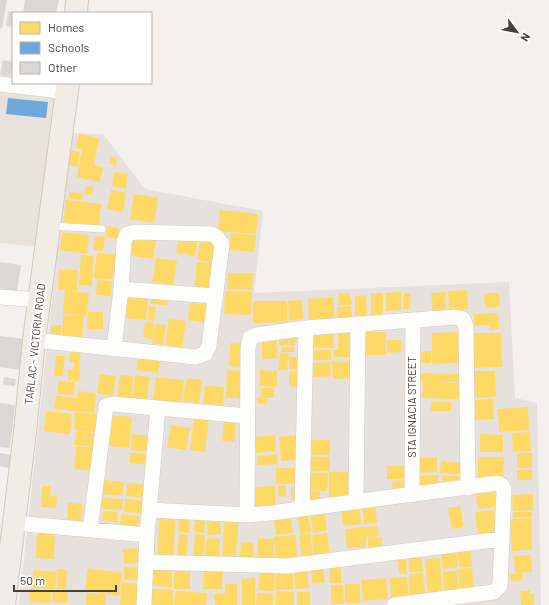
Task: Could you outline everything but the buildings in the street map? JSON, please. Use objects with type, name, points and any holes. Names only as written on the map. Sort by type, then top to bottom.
[{"type":"main road","points":[[76,12],[77,0]]},
{"type":"main road","name":"TARLAC - VICTORIA ROAD","points":[[4,605],[25,432],[34,340],[68,88]]},
{"type":"street","points":[[0,84],[68,88]]},
{"type":"street","points":[[34,340],[114,349],[196,357],[205,354],[209,346],[222,244],[217,237],[211,234],[135,232],[127,234],[124,242],[121,289],[114,349]]},
{"type":"street","points":[[121,289],[215,296]]},
{"type":"street","points":[[0,297],[39,300]]},
{"type":"street","points":[[247,515],[248,348],[250,338],[257,335],[306,328],[455,317],[463,319],[466,327],[468,488]]},
{"type":"street","name":"STA IGNACIA STREET","points":[[412,495],[413,320]]},
{"type":"street","points":[[356,502],[358,324]]},
{"type":"street","points":[[302,508],[306,328]]},
{"type":"street","points":[[90,530],[106,406],[113,404],[247,416]]},
{"type":"street","points":[[144,605],[147,534],[158,408]]},
{"type":"street","points":[[149,510],[247,515],[468,488],[497,483],[502,485],[504,490],[500,586],[494,592],[394,605]]},
{"type":"street","points":[[14,523],[147,534]]},
{"type":"street","points":[[146,562],[287,566],[502,539]]},
{"type":"lane","points":[[50,226],[102,229]]},
{"type":"shaded area","points":[[0,89],[60,94],[38,247],[0,243]]},
{"type":"shaded area","points":[[70,133],[103,134],[145,189],[263,211],[254,293],[509,282],[515,398],[537,403],[541,605],[19,605]]}]
